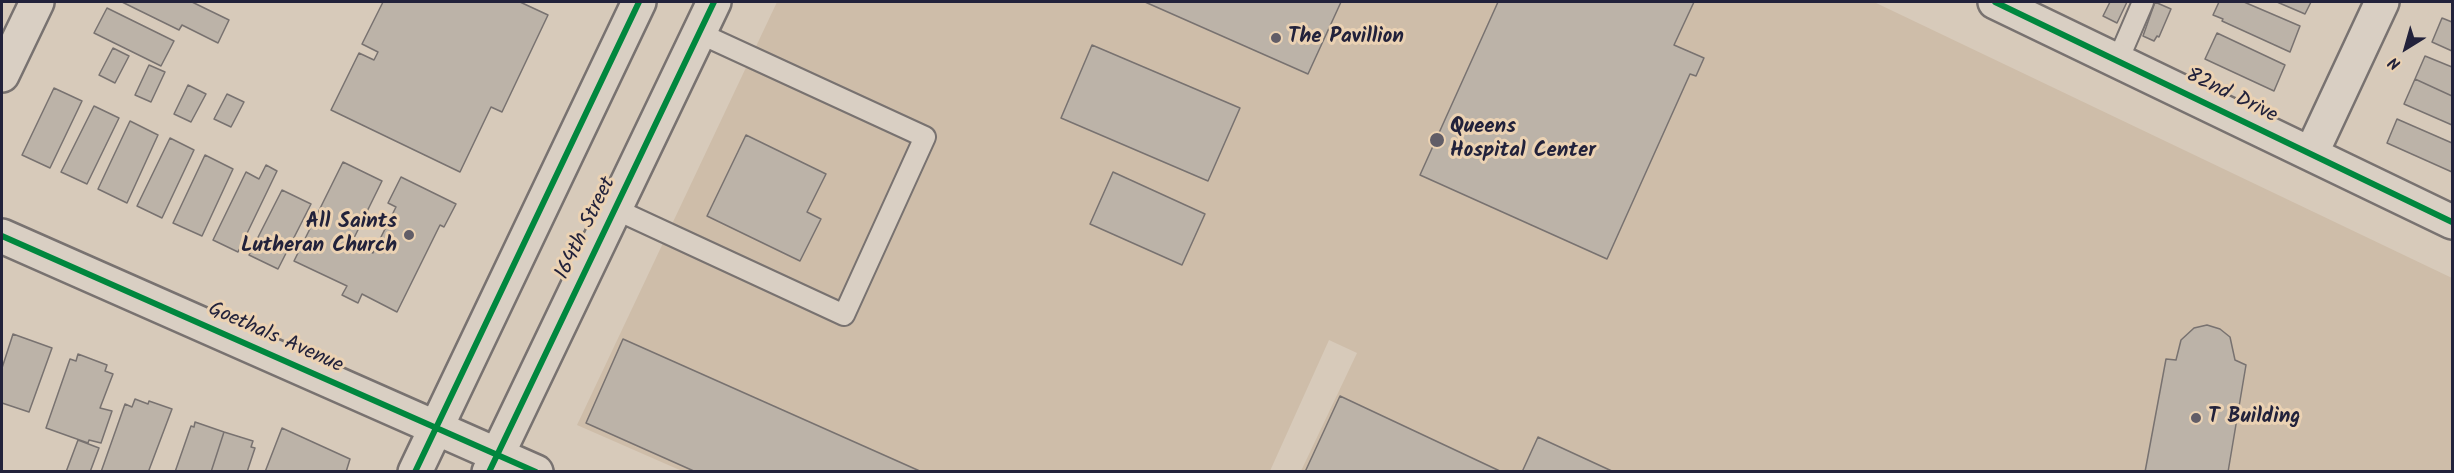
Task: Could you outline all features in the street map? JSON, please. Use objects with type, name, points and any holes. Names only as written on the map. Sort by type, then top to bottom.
[{"type":"street","points":[[2,75],[37,2]]},
{"type":"street","points":[[415,471],[438,428],[639,2]]},
{"type":"street","name":"164th Street","points":[[493,463],[714,2]]},
{"type":"street","name":"82nd Drive","points":[[1995,2],[2452,222]]},
{"type":"street","points":[[2311,153],[2382,2]]},
{"type":"street","name":"Goethals Avenue","points":[[2,236],[438,428],[493,463],[536,471]]},
{"type":"lane","points":[[2118,60],[2143,2]]},
{"type":"lane","points":[[615,209],[844,315],[925,137],[699,33]]},
{"type":"shaded area","name":"Queens Hospital Center","points":[[777,2],[1874,2],[2452,278],[2452,471],[1301,471],[1357,353],[1329,340],[1270,471],[682,471],[577,425]]},
{"type":"building","points":[[122,2],[192,2],[229,20],[218,43],[182,25],[179,30]]},
{"type":"building","points":[[383,2],[520,2],[548,15],[502,112],[491,107],[460,172],[331,110],[359,53],[374,60],[378,52],[362,44]]},
{"type":"building","name":"The Pavillion","points":[[1145,2],[1341,2],[1308,74]]},
{"type":"building","points":[[1498,2],[1694,2],[1674,45],[1704,58],[1696,76],[1690,74],[1607,259],[1420,175]]},
{"type":"building","points":[[2110,2],[2127,2],[2117,23],[2103,16]]},
{"type":"building","points":[[2155,2],[2171,9],[2159,37],[2157,36],[2154,41],[2143,36]]},
{"type":"building","points":[[2219,2],[2244,2],[2300,26],[2290,52],[2213,15]]},
{"type":"building","points":[[2277,2],[2311,2],[2305,14]]},
{"type":"building","points":[[107,8],[174,41],[161,66],[94,33]]},
{"type":"building","points":[[2442,18],[2452,22],[2452,51],[2432,42]]},
{"type":"building","points":[[2217,33],[2285,65],[2274,91],[2205,59]]},
{"type":"building","points":[[1092,45],[1240,108],[1208,181],[1061,118]]},
{"type":"building","points":[[113,48],[129,56],[115,83],[99,75]]},
{"type":"building","points":[[2425,56],[2452,67],[2452,96],[2415,79]]},
{"type":"building","points":[[149,65],[165,72],[151,102],[135,95]]},
{"type":"building","points":[[2415,79],[2452,96],[2452,125],[2404,104]]},
{"type":"building","points":[[188,85],[206,94],[191,122],[174,114]]},
{"type":"building","points":[[54,88],[82,101],[50,168],[22,155]]},
{"type":"building","points":[[227,94],[244,102],[231,127],[214,119]]},
{"type":"building","points":[[94,106],[119,118],[87,184],[61,172]]},
{"type":"building","points":[[2397,119],[2452,143],[2452,172],[2387,143]]},
{"type":"building","points":[[130,121],[158,135],[127,203],[98,189]]},
{"type":"building","points":[[746,135],[826,174],[807,212],[821,219],[800,261],[707,216]]},
{"type":"building","points":[[170,138],[194,150],[162,218],[137,206]]},
{"type":"building","points":[[205,155],[233,169],[202,236],[173,223]]},
{"type":"building","name":"All Saints Lutheran Church","points":[[343,162],[382,181],[352,242],[373,253],[396,207],[388,203],[401,177],[456,204],[444,227],[440,225],[397,312],[362,294],[358,303],[342,295],[347,286],[294,261]]},
{"type":"building","points":[[266,165],[277,171],[238,252],[213,240],[246,172],[259,179]]},
{"type":"building","points":[[1113,172],[1205,214],[1182,265],[1090,224]]},
{"type":"building","points":[[282,190],[311,204],[278,269],[249,255]]},
{"type":"building","name":"T Building","points":[[2207,325],[2220,329],[2230,337],[2235,360],[2246,365],[2228,472],[2145,472],[2166,359],[2176,360],[2181,340],[2194,328]]},
{"type":"building","points":[[13,334],[52,348],[29,412],[2,403],[2,368]]},
{"type":"building","points":[[623,339],[922,472],[696,472],[586,423]]},
{"type":"building","points":[[78,354],[107,365],[105,371],[113,374],[100,408],[112,411],[101,443],[89,440],[88,443],[46,428],[70,359],[76,361]]},
{"type":"building","points":[[1340,396],[1502,472],[1305,472]]},
{"type":"building","points":[[135,399],[172,409],[149,470],[151,472],[101,472],[125,404],[132,407]]},
{"type":"building","points":[[195,422],[224,432],[211,472],[175,472],[191,426],[194,427]]},
{"type":"building","points":[[282,428],[350,459],[346,472],[265,472]]},
{"type":"building","points":[[224,432],[253,441],[251,447],[255,448],[247,472],[211,472]]},
{"type":"building","points":[[1538,437],[1614,472],[1522,472]]},
{"type":"building","points":[[78,440],[99,448],[90,472],[66,472]]},
{"type":"cycle path","points":[[415,472],[639,2]]},
{"type":"cycle path","points":[[489,472],[714,2]]},
{"type":"cycle path","points":[[1995,2],[2452,222]]},
{"type":"cycle path","points":[[2,236],[536,472]]},
{"type":"place","name":"The Pavillion","points":[[1276,38]]},
{"type":"place","name":"Queens Hospital Center","points":[[1437,140]]},
{"type":"place","name":"All Saints Lutheran Church","points":[[409,235]]},
{"type":"place","name":"T Building","points":[[2196,418]]}]
